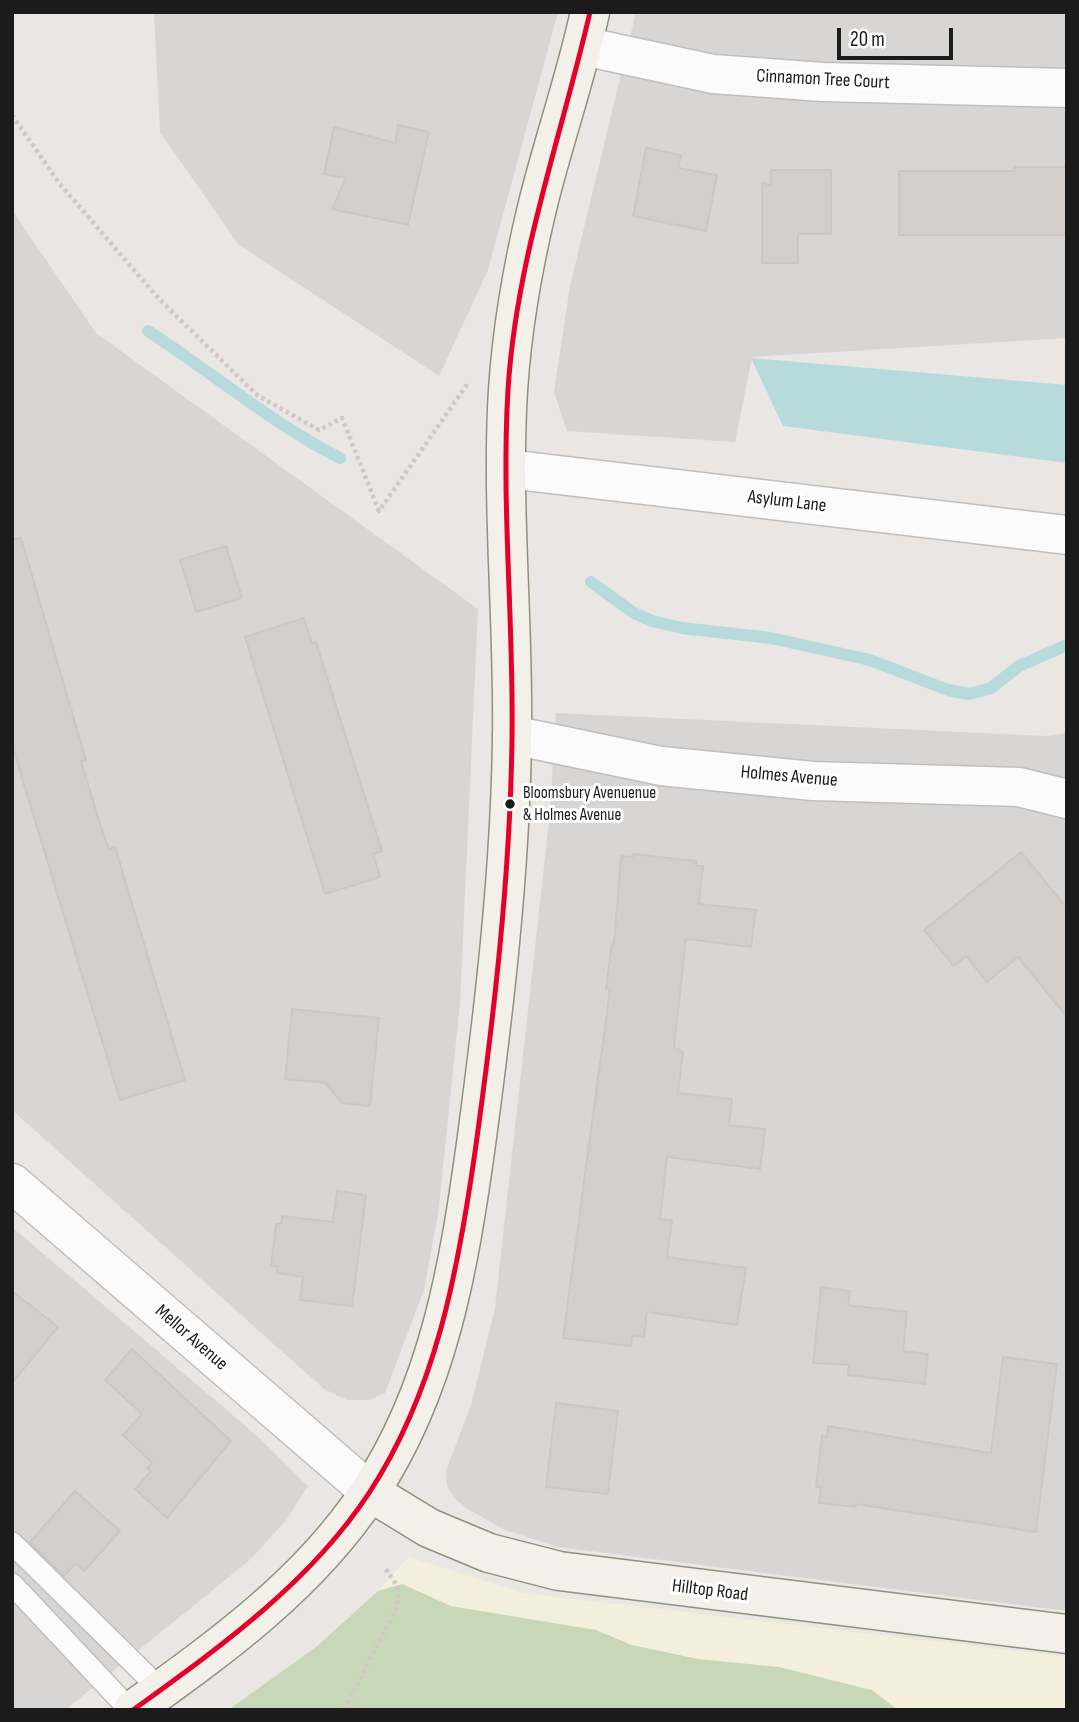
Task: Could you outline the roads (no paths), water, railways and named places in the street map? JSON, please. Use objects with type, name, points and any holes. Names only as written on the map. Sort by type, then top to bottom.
[{"type":"main road","points":[[141,1703],[270,1606],[325,1553],[370,1492],[403,1433],[429,1374],[451,1297],[475,1152],[509,863],[512,735],[508,389],[537,210],[587,29]]},
{"type":"main road","name":"Hilltop Road","points":[[370,1492],[440,1533],[488,1553],[559,1571],[1067,1633]]},
{"type":"street","name":"Cinnamon Tree Court","points":[[587,29],[713,74],[823,82],[1067,88]]},
{"type":"street","name":"Asylum Lane","points":[[508,469],[1067,535]]},
{"type":"street","name":"Holmes Avenue","points":[[512,735],[661,766],[813,781],[1020,787],[1067,799]]},
{"type":"street","name":"Mellor Avenue","points":[[12,1183],[370,1492]]},
{"type":"lane","points":[[12,1543],[141,1703]]},
{"type":"lane","points":[[12,1584],[141,1703]]},
{"type":"water","points":[[751,358],[1067,385],[1067,463],[783,426]]},
{"type":"waterway","points":[[148,331],[266,414],[340,458]]},
{"type":"waterway","points":[[591,582],[634,613],[652,621],[682,628],[771,638],[870,660],[948,690],[969,694],[991,688],[1019,666],[1067,645]]},
{"type":"place","name":"Bloomsbury Avenuenue & Holmes Avenue","points":[[510,804]]}]
